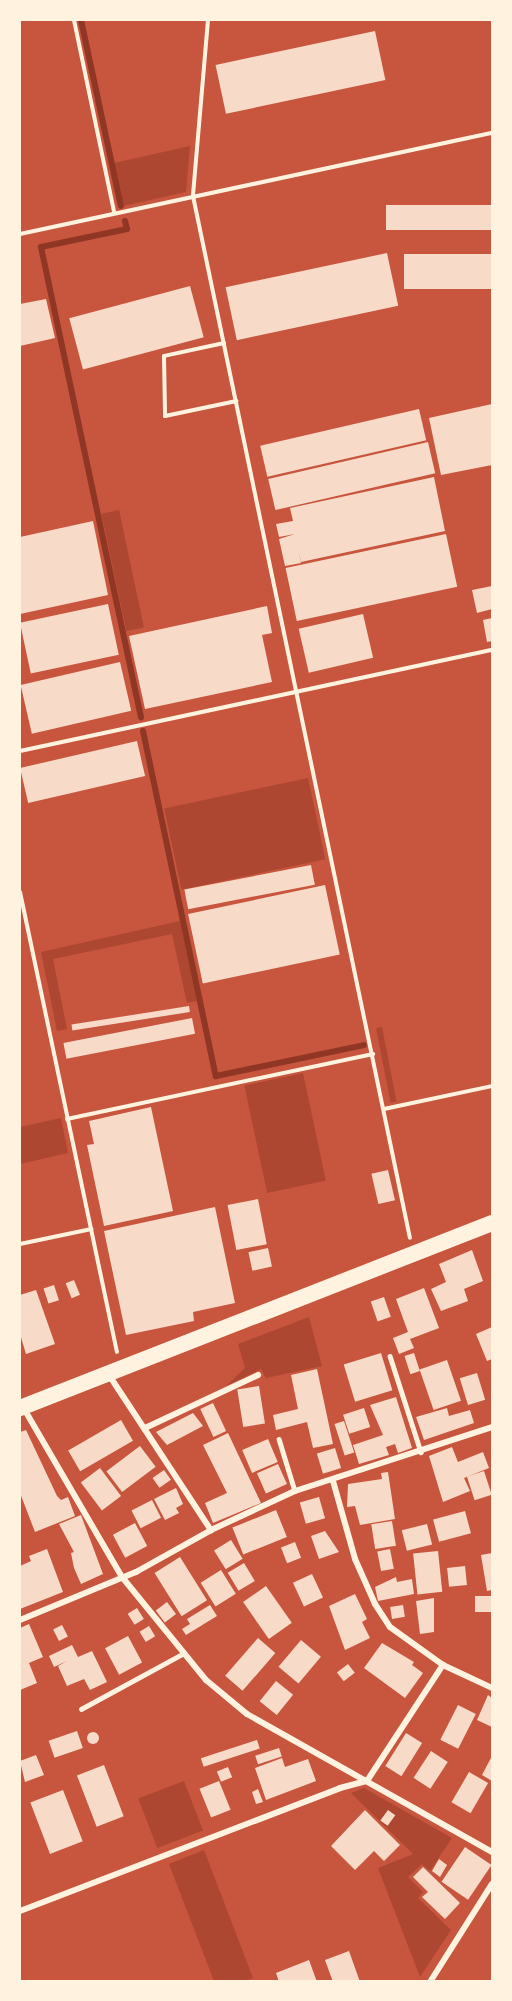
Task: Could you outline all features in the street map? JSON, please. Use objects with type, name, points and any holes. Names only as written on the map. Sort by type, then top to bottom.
[{"type":"highway","points":[[21,1407],[115,1373],[492,1223]]},
{"type":"street","points":[[115,1373],[145,1428],[211,1530]]},
{"type":"street","points":[[145,1428],[258,1375]]},
{"type":"street","points":[[21,1407],[122,1577],[206,1680],[247,1714],[492,1852]]},
{"type":"street","points":[[20,1620],[122,1577],[211,1530],[295,1491],[333,1481],[492,1427]]},
{"type":"street","points":[[333,1481],[355,1559],[375,1604],[390,1627],[443,1665],[492,1688]]},
{"type":"street","points":[[20,1911],[340,1788],[367,1781],[443,1665]]},
{"type":"street","points":[[430,1982],[492,1884]]},
{"type":"lane","points":[[390,1356],[422,1452]]},
{"type":"lane","points":[[279,1439],[295,1491]]},
{"type":"lane","points":[[81,1709],[184,1653]]},
{"type":"path","points":[[74,20],[114,212]]},
{"type":"path","points":[[208,20],[193,196],[414,1255]]},
{"type":"path","points":[[20,234],[114,212],[492,133]]},
{"type":"path","points":[[224,343],[164,356],[165,416],[236,401]]},
{"type":"path","points":[[20,751],[492,650]]},
{"type":"path","points":[[20,892],[91,1229],[115,1373]]},
{"type":"path","points":[[68,1119],[373,1054]]},
{"type":"path","points":[[384,1109],[492,1086]]},
{"type":"path","points":[[20,1244],[91,1229]]},
{"type":"shaded area","points":[[190,146],[186,192],[123,206],[114,163]]},
{"type":"shaded area","points":[[119,510],[144,627],[126,631],[101,514]]},
{"type":"shaded area","points":[[308,778],[325,859],[181,890],[164,809]]},
{"type":"shaded area","points":[[180,921],[197,1001],[187,1003],[172,934],[53,959],[67,1029],[57,1031],[41,952]]},
{"type":"shaded area","points":[[382,1027],[397,1102],[391,1103],[376,1028]]},
{"type":"shaded area","points":[[303,1073],[326,1181],[267,1193],[244,1085]]},
{"type":"shaded area","points":[[61,1118],[68,1153],[20,1164],[20,1127]]},
{"type":"shaded area","points":[[309,1317],[322,1366],[266,1378],[261,1369],[226,1386],[245,1368],[238,1344]]},
{"type":"shaded area","points":[[184,1781],[203,1830],[157,1848],[138,1799]]},
{"type":"shaded area","points":[[364,1788],[452,1838],[430,1871],[422,1864],[408,1877],[423,1892],[418,1898],[451,1930],[420,1977],[378,1868],[413,1854],[351,1793]]},
{"type":"shaded area","points":[[204,1850],[253,1978],[244,1981],[214,1981],[169,1864]]},
{"type":"building","points":[[375,31],[385,80],[226,114],[216,65]]},
{"type":"building","points":[[386,205],[492,205],[492,230],[386,230]]},
{"type":"building","points":[[387,253],[398,306],[237,340],[226,287]]},
{"type":"building","points":[[404,254],[492,254],[492,289],[404,289]]},
{"type":"building","points":[[190,286],[204,337],[83,370],[69,318]]},
{"type":"building","points":[[46,299],[55,338],[20,346],[20,304]]},
{"type":"building","points":[[492,404],[492,465],[441,475],[429,418]]},
{"type":"building","points":[[419,409],[426,440],[267,477],[260,446]]},
{"type":"building","points":[[428,442],[435,473],[275,510],[268,479]]},
{"type":"building","points":[[434,477],[445,531],[301,562],[298,549],[301,563],[285,566],[279,539],[295,534],[279,537],[276,524],[293,521],[290,508]]},
{"type":"building","points":[[93,521],[108,595],[20,614],[20,537]]},
{"type":"building","points":[[446,534],[457,587],[297,621],[286,568]]},
{"type":"building","points":[[492,586],[492,609],[477,613],[472,590]]},
{"type":"building","points":[[108,604],[119,655],[31,674],[20,623]]},
{"type":"building","points":[[267,606],[272,633],[262,635],[272,682],[145,709],[129,636]]},
{"type":"building","points":[[363,614],[373,658],[309,673],[299,629]]},
{"type":"building","points":[[492,618],[492,641],[487,642],[483,620]]},
{"type":"building","points":[[120,662],[131,711],[32,734],[21,685]]},
{"type":"building","points":[[137,741],[145,776],[28,803],[20,768]]},
{"type":"building","points":[[311,865],[315,885],[188,909],[184,890]]},
{"type":"building","points":[[325,885],[340,954],[203,984],[188,914]]},
{"type":"building","points":[[189,1006],[190,1012],[72,1031],[71,1025]]},
{"type":"building","points":[[192,1018],[195,1034],[66,1059],[63,1043]]},
{"type":"building","points":[[151,1107],[173,1211],[104,1226],[87,1145],[94,1144],[89,1121]]},
{"type":"building","points":[[388,1170],[395,1200],[378,1204],[371,1174]]},
{"type":"building","points":[[258,1199],[267,1244],[236,1250],[228,1205]]},
{"type":"building","points":[[215,1207],[235,1303],[193,1312],[194,1321],[126,1335],[104,1231]]},
{"type":"building","points":[[268,1248],[272,1267],[252,1271],[248,1252]]},
{"type":"building","points":[[472,1250],[483,1281],[464,1289],[468,1301],[441,1311],[431,1289],[446,1282],[439,1264]]},
{"type":"building","points":[[74,1280],[80,1295],[72,1298],[66,1283]]},
{"type":"building","points":[[54,1285],[59,1300],[48,1304],[44,1288]]},
{"type":"building","points":[[424,1288],[439,1328],[410,1339],[414,1348],[399,1354],[393,1338],[408,1332],[396,1299]]},
{"type":"building","points":[[36,1290],[55,1344],[26,1354],[20,1334],[20,1295]]},
{"type":"building","points":[[384,1297],[391,1317],[378,1321],[371,1302]]},
{"type":"building","points":[[492,1327],[492,1359],[487,1361],[476,1334]]},
{"type":"building","points":[[381,1353],[392,1390],[355,1402],[344,1364]]},
{"type":"building","points":[[414,1353],[420,1371],[410,1374],[404,1356]]},
{"type":"building","points":[[447,1360],[461,1401],[434,1410],[420,1369]]},
{"type":"building","points":[[317,1369],[333,1444],[313,1448],[307,1422],[276,1430],[273,1415],[298,1409],[291,1375]]},
{"type":"building","points":[[477,1373],[485,1400],[468,1405],[460,1378]]},
{"type":"building","points":[[259,1386],[265,1424],[243,1427],[237,1389]]},
{"type":"building","points":[[396,1397],[412,1448],[398,1453],[395,1444],[386,1447],[389,1455],[359,1464],[353,1445],[383,1435],[370,1405]]},
{"type":"building","points":[[213,1403],[226,1431],[213,1437],[200,1409]]},
{"type":"building","points":[[364,1408],[370,1427],[349,1434],[343,1415]]},
{"type":"building","points":[[447,1408],[449,1416],[470,1410],[474,1423],[424,1440],[416,1417]]},
{"type":"building","points":[[193,1413],[203,1426],[167,1445],[156,1432]]},
{"type":"building","points":[[121,1420],[133,1441],[80,1471],[68,1450]]},
{"type":"building","points":[[344,1421],[354,1452],[345,1455],[334,1424]]},
{"type":"building","points":[[26,1430],[57,1496],[61,1500],[68,1497],[75,1516],[35,1532],[20,1493],[20,1432]]},
{"type":"building","points":[[228,1433],[261,1503],[213,1523],[205,1503],[227,1493],[203,1445]]},
{"type":"building","points":[[268,1439],[278,1462],[252,1473],[242,1450]]},
{"type":"building","points":[[140,1446],[156,1467],[122,1492],[106,1471]]},
{"type":"building","points":[[452,1447],[458,1462],[483,1452],[489,1468],[464,1478],[470,1491],[443,1502],[429,1456]]},
{"type":"building","points":[[335,1448],[341,1468],[323,1474],[317,1454]]},
{"type":"building","points":[[278,1464],[287,1484],[266,1493],[257,1473]]},
{"type":"building","points":[[100,1468],[121,1496],[102,1510],[81,1482]]},
{"type":"building","points":[[164,1470],[171,1480],[159,1488],[153,1478]]},
{"type":"building","points":[[484,1471],[492,1495],[475,1500],[467,1477]]},
{"type":"building","points":[[388,1472],[395,1519],[360,1525],[355,1506],[347,1507],[348,1484],[382,1479],[381,1473]]},
{"type":"building","points":[[176,1488],[183,1504],[176,1508],[179,1513],[165,1520],[154,1499]]},
{"type":"building","points":[[319,1497],[325,1518],[306,1524],[300,1503]]},
{"type":"building","points":[[152,1500],[161,1518],[141,1528],[132,1510]]},
{"type":"building","points":[[276,1510],[287,1537],[243,1554],[232,1528]]},
{"type":"building","points":[[465,1511],[471,1533],[439,1542],[433,1520]]},
{"type":"building","points":[[81,1515],[103,1574],[81,1584],[74,1568],[71,1553],[74,1552],[59,1524]]},
{"type":"building","points":[[392,1521],[396,1546],[375,1549],[371,1524]]},
{"type":"building","points":[[135,1523],[147,1546],[125,1558],[113,1535]]},
{"type":"building","points":[[427,1524],[432,1544],[407,1551],[402,1530]]},
{"type":"building","points":[[325,1531],[339,1552],[319,1559],[311,1536]]},
{"type":"building","points":[[231,1540],[243,1559],[226,1569],[214,1551]]},
{"type":"building","points":[[295,1542],[301,1558],[287,1563],[281,1547]]},
{"type":"building","points":[[47,1549],[63,1592],[20,1609],[20,1566],[31,1561],[29,1556]]},
{"type":"building","points":[[390,1549],[394,1569],[381,1571],[377,1551]]},
{"type":"building","points":[[438,1551],[442,1592],[417,1594],[413,1554]]},
{"type":"building","points":[[492,1553],[492,1590],[487,1591],[481,1555]]},
{"type":"building","points":[[180,1557],[207,1600],[182,1616],[155,1573]]},
{"type":"building","points":[[244,1563],[255,1581],[239,1591],[228,1573]]},
{"type":"building","points":[[465,1566],[467,1585],[449,1587],[447,1568]]},
{"type":"building","points":[[221,1570],[236,1594],[215,1606],[201,1583]]},
{"type":"building","points":[[312,1574],[323,1598],[304,1606],[293,1583]]},
{"type":"building","points":[[396,1577],[397,1582],[412,1579],[414,1594],[378,1601],[375,1587]]},
{"type":"building","points":[[266,1586],[292,1623],[269,1639],[243,1602]]},
{"type":"building","points":[[355,1594],[367,1619],[362,1622],[370,1638],[345,1650],[329,1606]]},
{"type":"building","points":[[475,1596],[492,1596],[492,1612],[475,1612]]},
{"type":"building","points":[[434,1598],[434,1632],[420,1634],[416,1601]]},
{"type":"building","points":[[167,1602],[176,1614],[165,1622],[156,1610]]},
{"type":"building","points":[[210,1605],[217,1616],[186,1635],[182,1629],[190,1624],[187,1619]]},
{"type":"building","points":[[403,1605],[405,1617],[392,1619],[390,1607]]},
{"type":"building","points":[[137,1608],[144,1619],[135,1625],[128,1614]]},
{"type":"building","points":[[29,1624],[43,1657],[29,1663],[37,1683],[20,1690],[20,1628]]},
{"type":"building","points":[[62,1625],[68,1637],[59,1641],[53,1630]]},
{"type":"building","points":[[149,1626],[155,1636],[146,1642],[140,1632]]},
{"type":"building","points":[[128,1636],[142,1662],[119,1675],[105,1648]]},
{"type":"building","points":[[258,1638],[275,1653],[243,1691],[225,1676]]},
{"type":"building","points":[[301,1640],[321,1657],[298,1684],[279,1667]]},
{"type":"building","points":[[382,1643],[414,1662],[412,1665],[423,1673],[405,1698],[364,1668]]},
{"type":"building","points":[[72,1645],[78,1657],[92,1651],[107,1682],[90,1690],[84,1679],[67,1686],[58,1666],[67,1661],[54,1667],[49,1656]]},
{"type":"building","points":[[348,1664],[355,1673],[344,1681],[337,1673]]},
{"type":"building","points":[[276,1681],[293,1695],[277,1715],[260,1701]]},
{"type":"building","points":[[488,1695],[492,1698],[492,1727],[477,1720]]},
{"type":"building","points":[[458,1705],[476,1714],[458,1749],[440,1740]]},
{"type":"building","points":[[77,1731],[83,1748],[54,1758],[49,1741]]},
{"type":"building","points":[[95,1732],[99,1738],[95,1744],[91,1744],[87,1736]]},
{"type":"building","points":[[406,1733],[422,1743],[401,1776],[385,1766]]},
{"type":"building","points":[[257,1740],[260,1749],[204,1767],[201,1758]]},
{"type":"building","points":[[279,1748],[282,1757],[258,1764],[255,1756]]},
{"type":"building","points":[[431,1751],[448,1762],[430,1789],[414,1778]]},
{"type":"building","points":[[36,1755],[44,1775],[25,1782],[20,1761]]},
{"type":"building","points":[[492,1756],[492,1781],[482,1775]]},
{"type":"building","points":[[282,1758],[285,1767],[308,1759],[316,1781],[266,1800],[255,1768]]},
{"type":"building","points":[[104,1765],[124,1816],[97,1827],[77,1775]]},
{"type":"building","points":[[228,1767],[232,1777],[221,1782],[217,1771]]},
{"type":"building","points":[[469,1772],[488,1783],[471,1813],[452,1802]]},
{"type":"building","points":[[219,1781],[231,1810],[211,1818],[200,1789]]},
{"type":"building","points":[[258,1789],[263,1802],[256,1804],[252,1792]]},
{"type":"building","points":[[63,1790],[83,1841],[50,1854],[30,1803]]},
{"type":"building","points":[[365,1810],[400,1845],[384,1861],[374,1851],[355,1870],[331,1846]]},
{"type":"building","points":[[388,1810],[395,1815],[388,1826],[380,1821]]},
{"type":"building","points":[[465,1847],[492,1865],[468,1900],[442,1882]]},
{"type":"building","points":[[439,1859],[447,1865],[440,1877],[432,1871]]},
{"type":"building","points":[[423,1867],[460,1903],[445,1919],[422,1897],[428,1892],[413,1877]]},
{"type":"building","points":[[349,1951],[360,1982],[333,1982],[325,1960]]},
{"type":"building","points":[[309,1960],[317,1982],[279,1982],[276,1973]]},
{"type":"waterway","points":[[81,20],[121,206]]},
{"type":"waterway","points":[[125,221],[127,229],[41,247],[141,718]]},
{"type":"waterway","points":[[143,731],[216,1076],[364,1045]]}]
